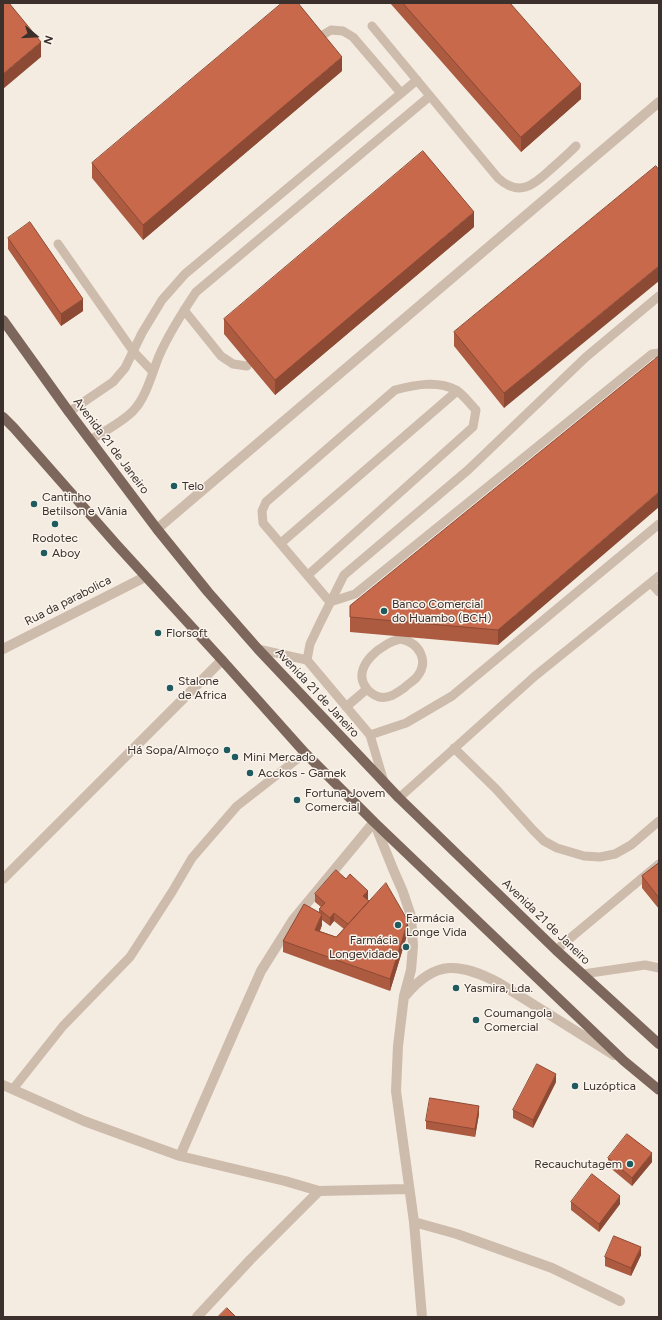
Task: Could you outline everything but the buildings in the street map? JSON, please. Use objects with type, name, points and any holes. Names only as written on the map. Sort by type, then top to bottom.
[{"type":"main road","name":"Avenida 21 de Janeiro","points":[[3,320],[69,412],[157,529],[208,592],[258,649],[399,798],[556,950],[659,1044]]},
{"type":"main road","points":[[3,417],[145,577],[305,752],[374,822],[624,1061],[659,1090]]},
{"type":"street","points":[[157,529],[659,102]]},
{"type":"street","name":"Rua da parabolica","points":[[3,648],[145,577]]},
{"type":"street","points":[[3,879],[222,660]]},
{"type":"street","points":[[180,1156],[261,972],[293,920],[374,822],[403,892],[411,916],[413,946],[411,970],[404,996],[398,1046],[396,1090],[408,1189],[414,1222],[422,1317]]},
{"type":"street","points":[[404,996],[415,984],[435,970],[459,968],[479,973],[499,983],[624,1061]]},
{"type":"street","points":[[3,1085],[84,1121],[180,1156],[285,1181],[319,1191],[408,1189]]},
{"type":"street","points":[[197,1317],[250,1260],[319,1191]]},
{"type":"street","points":[[414,1222],[457,1234],[552,1268],[620,1301]]},
{"type":"lane","points":[[372,26],[498,178],[506,185],[518,188],[530,187],[576,146]]},
{"type":"lane","points":[[321,36],[331,30],[343,31],[353,36],[401,93]]},
{"type":"lane","points":[[69,412],[113,382],[125,368],[142,333],[162,300],[185,274],[417,80]]},
{"type":"lane","points":[[90,440],[121,421],[134,410],[144,392],[176,321],[196,292],[430,96]]},
{"type":"lane","points":[[58,244],[133,351],[153,372]]},
{"type":"lane","points":[[307,660],[310,644],[344,575],[468,470],[586,357],[659,296]]},
{"type":"lane","points":[[184,310],[221,356],[233,364],[247,366]]},
{"type":"lane","points":[[330,602],[355,594],[657,352]]},
{"type":"lane","points":[[308,575],[473,427],[476,410],[457,391],[444,386],[428,384],[395,390],[266,502],[262,511],[263,523],[330,602]]},
{"type":"lane","points":[[281,543],[457,391]]},
{"type":"lane","points":[[370,734],[406,723],[452,696],[659,524]]},
{"type":"lane","points":[[399,798],[535,676],[659,576]]},
{"type":"lane","points":[[651,583],[659,592]]},
{"type":"lane","points":[[393,640],[408,640],[414,644],[422,657],[420,672],[416,678],[393,695],[386,697],[379,697],[367,690],[363,684],[361,676],[362,669],[370,657],[393,640]]},
{"type":"lane","points":[[258,649],[307,660],[370,734],[384,783]]},
{"type":"lane","points":[[346,707],[367,690]]},
{"type":"lane","points":[[454,748],[496,789],[533,830],[544,840],[557,848],[584,856],[600,857],[615,854],[631,845],[659,821]]},
{"type":"lane","points":[[13,1089],[63,1026],[130,957],[192,858],[236,806],[305,752]]},
{"type":"lane","points":[[556,950],[659,864]]},
{"type":"lane","points":[[583,974],[644,965],[659,960]]},
{"type":"lane","points":[[644,965],[659,968]]},
{"type":"place","name":"Telo","points":[[174,486]]},
{"type":"place","name":"Cantinho Betilson e Vânia","points":[[34,504]]},
{"type":"place","name":"Rodotec","points":[[55,524]]},
{"type":"place","name":"Aboy","points":[[44,553]]},
{"type":"place","name":"Banco Comercial do Huambo (BCH)","points":[[384,611]]},
{"type":"place","name":"Florsoft","points":[[158,633]]},
{"type":"place","name":"Stalone de Africa","points":[[170,688]]},
{"type":"place","name":"Há Sopa/Almoço","points":[[227,750]]},
{"type":"place","name":"Mini Mercado","points":[[235,757]]},
{"type":"place","name":"Acckos - Gamek","points":[[250,773]]},
{"type":"place","name":"Fortuna Jovem Comercial","points":[[297,800]]},
{"type":"place","name":"Farmácia Longe Vida","points":[[398,925]]},
{"type":"place","name":"Farmácia Longevidade","points":[[406,947]]},
{"type":"place","name":"Yasmira, Lda.","points":[[456,988]]},
{"type":"place","name":"Coumangola Comercial","points":[[476,1020]]},
{"type":"place","name":"Luzóptica","points":[[575,1086]]},
{"type":"place","name":"Recauchutagem","points":[[630,1164]]}]
